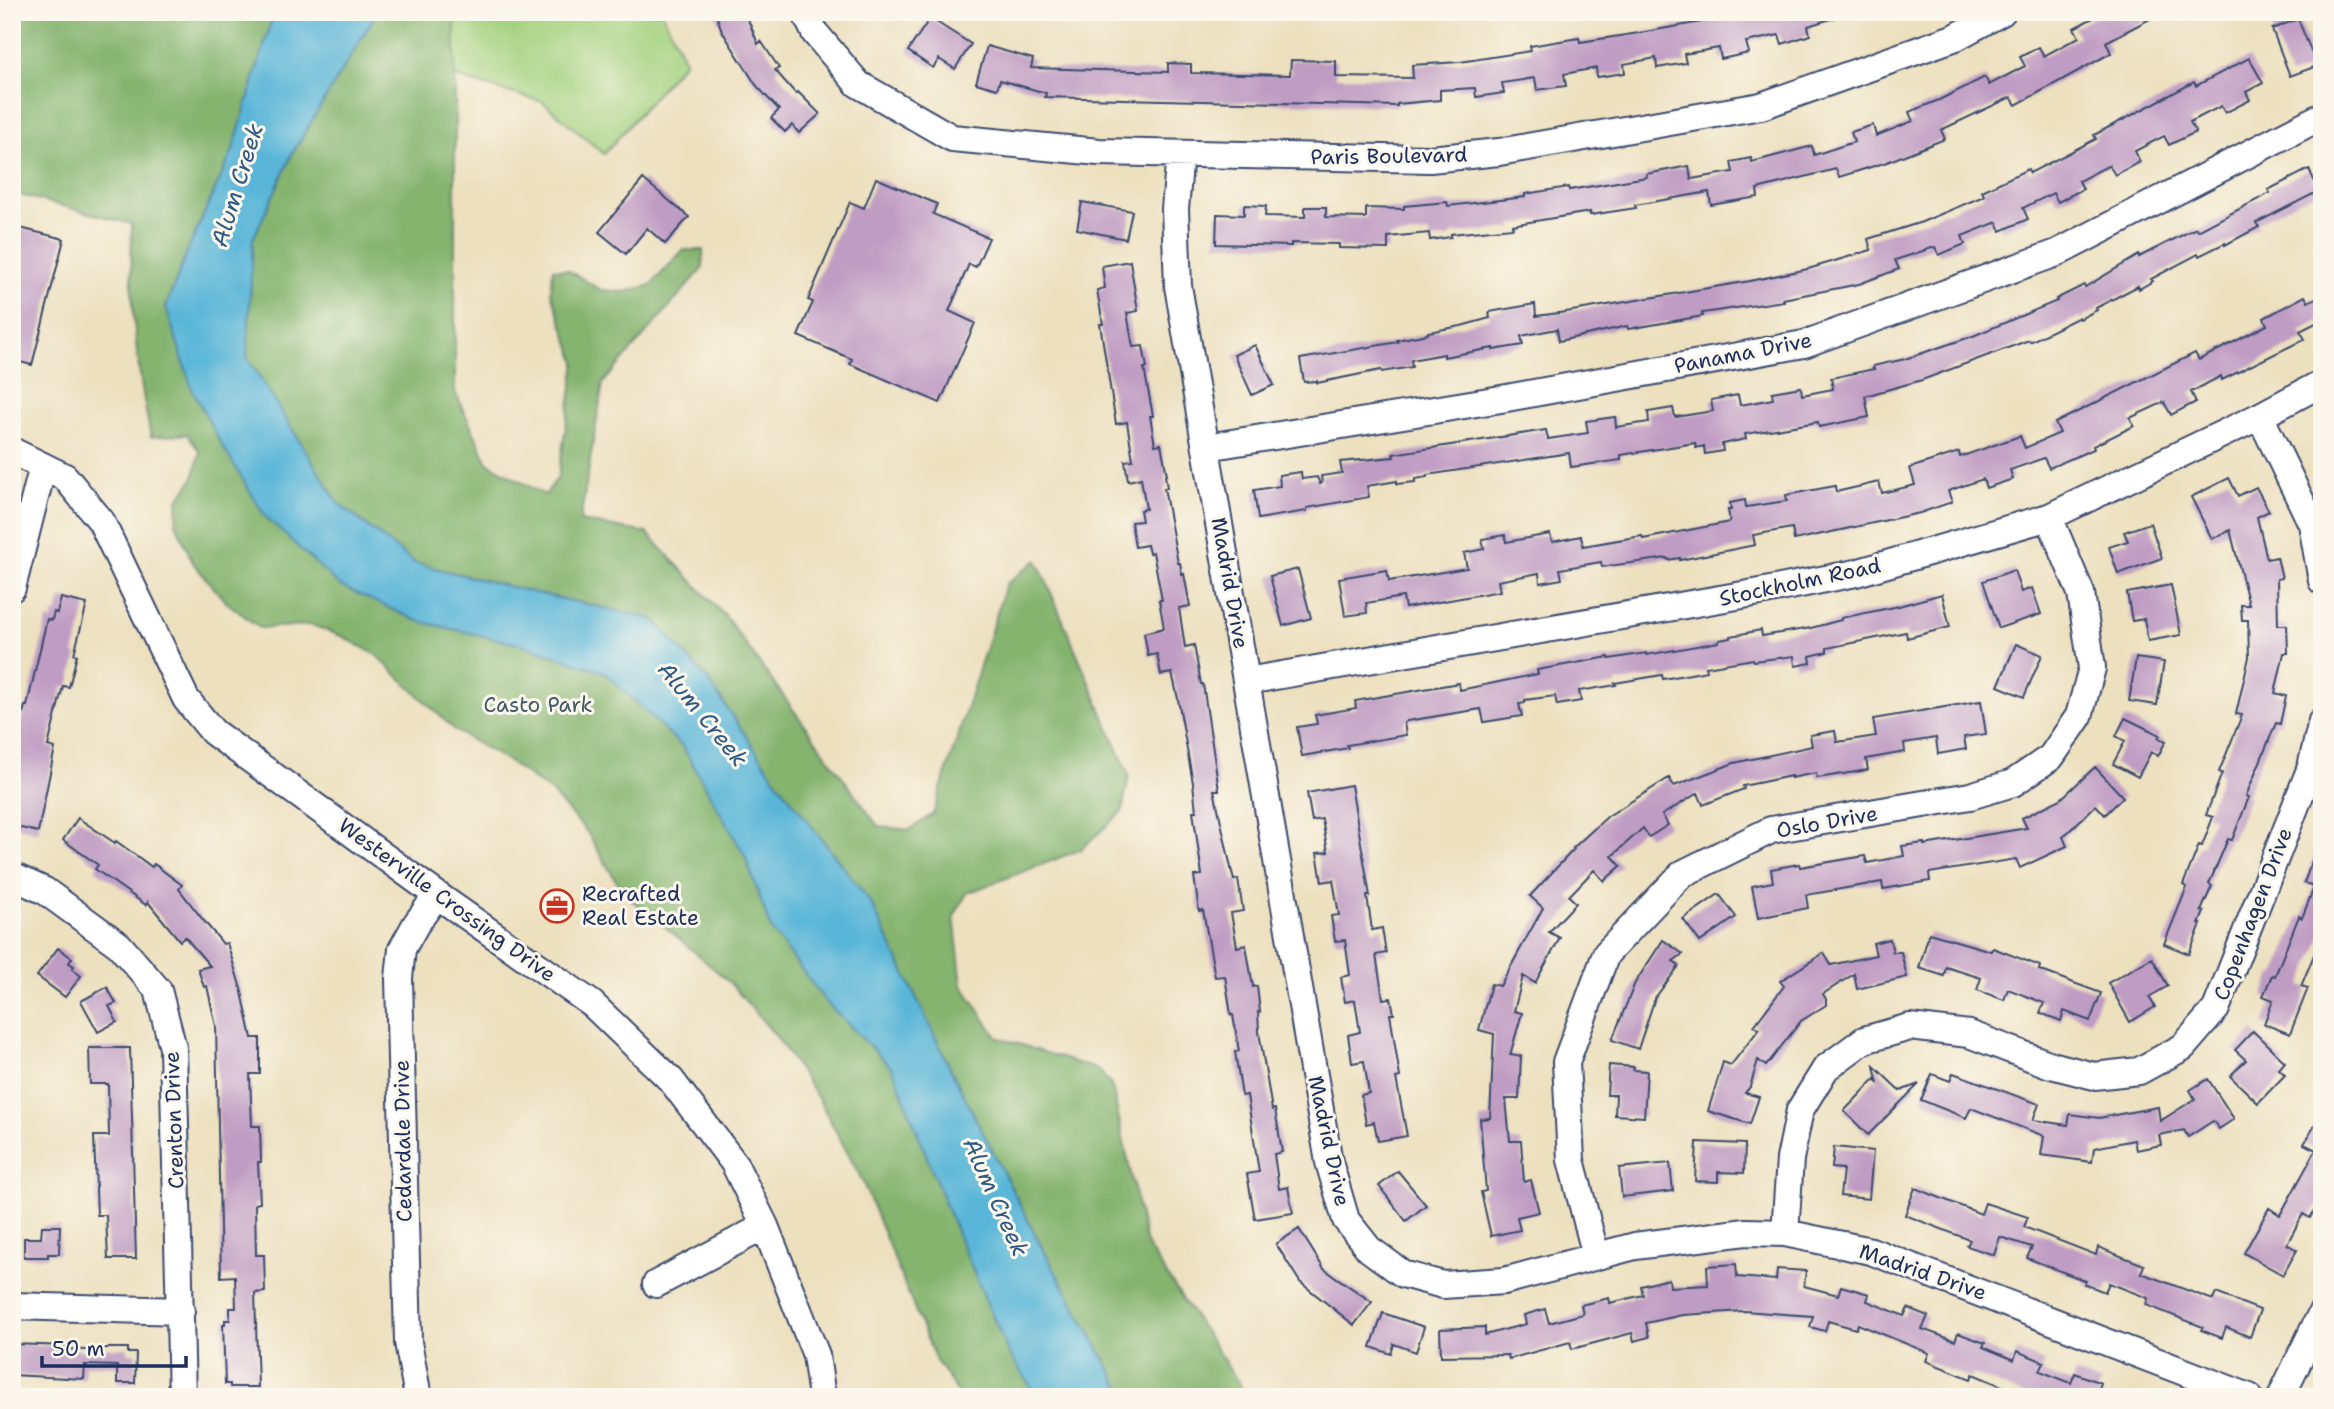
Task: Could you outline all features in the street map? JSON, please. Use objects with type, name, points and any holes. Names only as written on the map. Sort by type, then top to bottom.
[{"type":"street","name":"Paris Boulevard","points":[[806,12],[815,33],[858,84],[952,138],[1099,152],[1430,159],[1499,152],[1761,106],[1956,37],[2002,12]]},
{"type":"street","name":"Panama Drive","points":[[1207,447],[1804,344],[2057,253],[2322,116]]},
{"type":"street","name":"Madrid Drive","points":[[1180,154],[1175,209],[1178,286],[1329,1162],[1346,1220],[1369,1249],[1403,1274],[1443,1285],[1504,1281],[1635,1246],[1746,1232],[1786,1233],[1871,1251],[2249,1397]]},
{"type":"street","name":"Stockholm Road","points":[[1247,681],[1844,576],[2049,517],[2322,383]]},
{"type":"street","points":[[2259,416],[2312,524],[2322,581]]},
{"type":"street","name":"Westerville Crossing Drive","points":[[12,451],[65,477],[100,522],[186,699],[213,732],[592,1004],[671,1080],[734,1163],[765,1226],[816,1355],[822,1397]]},
{"type":"street","points":[[12,588],[43,466]]},
{"type":"street","name":"Oslo Drive","points":[[1596,1256],[1571,1160],[1566,1062],[1606,954],[1682,874],[1771,830],[1970,796],[2013,783],[2051,757],[2079,716],[2092,668],[2081,593],[2049,517]]},
{"type":"street","name":"Copenhagen Drive","points":[[1786,1233],[1790,1159],[1800,1110],[1826,1068],[1864,1040],[1910,1027],[1969,1034],[2051,1065],[2094,1076],[2139,1071],[2183,1047],[2216,1009],[2311,767],[2322,721]]},
{"type":"street","name":"Crenton Drive","points":[[12,876],[45,891],[119,945],[158,990],[173,1048],[182,1397]]},
{"type":"street","name":"Cedardale Drive","points":[[418,1397],[408,1342],[399,978],[402,949],[437,895]]},
{"type":"street","points":[[656,1284],[765,1226]]},
{"type":"street","points":[[12,1306],[181,1311]]},
{"type":"street","points":[[2281,1397],[2322,1312]]},
{"type":"green space","name":"Casto Park","points":[[12,12],[274,12],[233,150],[187,252],[166,307],[220,442],[523,645],[604,672],[683,747],[745,856],[771,929],[826,1002],[893,1069],[952,1221],[1008,1352],[1038,1397],[964,1397],[957,1391],[936,1361],[861,1178],[818,1098],[776,1036],[730,983],[624,894],[587,832],[551,792],[509,762],[456,731],[375,654],[344,637],[312,625],[260,628],[225,601],[193,563],[176,523],[178,500],[193,479],[200,452],[187,434],[151,437],[135,331],[132,224],[12,193]]},
{"type":"green space","points":[[377,12],[455,12],[455,392],[488,463],[545,495],[558,477],[576,362],[551,292],[553,269],[568,270],[601,290],[624,292],[651,285],[683,250],[703,250],[703,268],[603,383],[580,521],[647,533],[725,616],[878,826],[909,830],[933,814],[1006,584],[1037,560],[1129,775],[1122,812],[1080,850],[967,893],[954,916],[962,985],[997,1037],[1099,1070],[1112,1087],[1146,1244],[1248,1397],[1134,1397],[1119,1385],[1040,1244],[952,1072],[871,903],[776,780],[708,680],[653,619],[415,563],[339,504],[247,357],[253,239],[292,154]]},
{"type":"green space","points":[[455,12],[662,12],[685,61],[604,154],[543,102],[455,77]]},
{"type":"water","name":"Alum Creek","points":[[274,12],[377,12],[292,154],[253,239],[247,357],[339,504],[415,563],[653,619],[708,680],[776,780],[871,903],[952,1072],[1040,1244],[1119,1385],[1134,1397],[1038,1397],[1008,1352],[952,1221],[893,1069],[826,1002],[771,929],[745,856],[683,747],[604,672],[523,645],[418,621],[340,586],[265,516],[220,442],[192,389],[166,307],[187,252],[233,150]]},
{"type":"building","points":[[715,12],[745,12],[758,44],[761,41],[779,68],[775,70],[796,94],[798,92],[820,114],[799,133],[792,125],[785,132],[771,118],[779,110],[756,85],[722,31]]},
{"type":"building","points":[[1727,12],[1840,12],[1840,16],[1808,26],[1810,35],[1782,44],[1779,35],[1746,42],[1749,53],[1721,59],[1719,48],[1684,54],[1686,63],[1657,68],[1656,58],[1624,64],[1625,73],[1597,77],[1596,68],[1564,74],[1566,86],[1537,90],[1535,78],[1502,83],[1504,93],[1476,97],[1475,88],[1440,90],[1440,100],[1397,106],[1045,97],[1046,93],[1000,80],[997,89],[976,83],[987,46],[1033,59],[1031,68],[1168,72],[1168,63],[1191,64],[1191,73],[1290,75],[1291,60],[1336,61],[1336,77],[1413,78],[1412,65],[1460,62],[1531,51],[1530,46],[1579,38],[1580,42],[1639,33],[1713,20],[1712,16]]},
{"type":"building","points":[[2104,12],[2163,12],[2106,42],[2111,53],[2016,105],[2011,97],[1941,130],[1945,139],[1839,177],[1836,169],[1757,189],[1758,197],[1711,205],[1709,192],[1635,205],[1636,208],[1590,215],[1590,212],[1512,225],[1513,228],[1451,234],[1451,237],[1430,240],[1429,233],[1388,237],[1388,249],[1339,248],[1339,244],[1216,244],[1217,214],[1244,215],[1244,205],[1266,206],[1265,216],[1305,217],[1305,207],[1326,207],[1326,217],[1366,218],[1366,208],[1404,209],[1404,206],[1447,202],[1448,206],[1525,197],[1525,194],[1568,187],[1569,190],[1647,177],[1646,174],[1689,166],[1691,179],[1733,172],[1731,162],[1751,158],[1752,162],[1812,146],[1814,155],[1854,142],[1851,132],[1873,125],[1876,136],[1913,121],[1909,112],[1985,77],[1989,85],[2025,66],[2020,57],[2039,47],[2044,56],[2079,37],[2074,28]]},
{"type":"building","points":[[930,18],[971,44],[955,69],[939,59],[933,68],[908,51]]},
{"type":"building","points":[[2298,19],[2317,66],[2290,76],[2272,29]]},
{"type":"building","points":[[2249,58],[2263,83],[2246,92],[2250,100],[2225,113],[2221,106],[2190,122],[2196,132],[2169,145],[2164,136],[2135,151],[2140,162],[2115,175],[2109,165],[2079,181],[2083,189],[2058,202],[2053,193],[2023,208],[2028,219],[2001,231],[1997,222],[1962,236],[1965,244],[1939,255],[1935,247],[1895,260],[1899,269],[1859,284],[1783,299],[1784,301],[1702,313],[1703,316],[1628,329],[1627,326],[1559,341],[1557,329],[1521,336],[1523,345],[1444,357],[1444,354],[1411,360],[1412,367],[1381,370],[1317,383],[1304,382],[1300,359],[1398,342],[1397,340],[1490,318],[1489,312],[1535,304],[1536,316],[1566,312],[1750,281],[1808,269],[1871,250],[1868,239],[1922,222],[1984,196],[1982,191],[2028,169],[2030,173],[2096,139],[2094,135],[2194,82],[2196,86]]},
{"type":"building","points":[[2309,169],[2319,191],[2256,223],[2259,227],[2225,245],[2199,256],[2198,254],[2151,279],[2153,281],[2139,289],[2138,286],[2080,319],[2079,317],[2030,342],[2029,340],[1922,380],[1865,396],[1869,417],[1819,427],[1818,422],[1745,434],[1746,439],[1722,444],[1723,451],[1705,454],[1704,446],[1696,448],[1695,443],[1621,455],[1621,460],[1571,467],[1569,453],[1427,475],[1415,479],[1415,482],[1397,484],[1397,481],[1367,486],[1369,497],[1258,519],[1254,490],[1280,486],[1279,475],[1301,472],[1302,479],[1317,477],[1320,484],[1321,476],[1342,473],[1340,462],[1394,457],[1393,454],[1546,430],[1548,439],[1588,433],[1586,421],[1615,417],[1616,427],[1649,422],[1648,412],[1673,408],[1675,417],[1713,411],[1711,400],[1738,395],[1740,405],[1773,399],[1772,392],[1801,387],[1802,395],[1833,389],[1831,378],[1874,369],[1873,366],[1905,359],[1973,336],[2057,301],[2056,299],[2084,285],[2085,287],[2139,255],[2196,228],[2198,231]]},
{"type":"building","points":[[876,178],[937,204],[933,214],[989,238],[976,267],[969,264],[949,311],[975,323],[940,403],[850,364],[852,359],[798,336],[813,302],[808,300],[850,202],[864,208]]},
{"type":"building","points":[[643,179],[689,217],[665,244],[647,228],[626,254],[599,232]]},
{"type":"building","points":[[1082,202],[1132,211],[1126,239],[1077,229]]},
{"type":"building","points":[[12,226],[64,239],[32,365],[12,360]]},
{"type":"building","points":[[1130,261],[1138,311],[1127,313],[1133,347],[1143,346],[1155,445],[1161,444],[1167,475],[1167,488],[1164,488],[1178,563],[1182,575],[1184,574],[1190,606],[1179,608],[1185,647],[1194,645],[1203,684],[1219,790],[1214,790],[1234,880],[1238,879],[1243,911],[1231,913],[1237,947],[1246,945],[1253,987],[1257,986],[1259,1032],[1282,1152],[1274,1154],[1279,1189],[1288,1187],[1293,1213],[1255,1219],[1247,1174],[1259,1172],[1247,1095],[1242,1096],[1235,1052],[1239,1051],[1225,976],[1215,977],[1203,910],[1199,911],[1194,876],[1202,875],[1193,811],[1196,811],[1178,699],[1172,673],[1161,675],[1157,654],[1148,656],[1144,633],[1164,628],[1153,552],[1149,553],[1147,545],[1135,547],[1131,522],[1142,521],[1140,510],[1146,509],[1141,478],[1128,481],[1125,461],[1133,460],[1127,422],[1116,424],[1100,324],[1103,324],[1097,290],[1105,288],[1102,266]]},
{"type":"building","points":[[2322,295],[2322,320],[2300,331],[2305,339],[2222,380],[2221,376],[2191,392],[2196,402],[2171,415],[2164,402],[2130,418],[2134,426],[2093,446],[2094,449],[2049,468],[2044,458],[2010,470],[2013,479],[1986,488],[1983,479],[1948,491],[1952,502],[1920,513],[1794,540],[1792,528],[1753,535],[1755,545],[1680,560],[1667,558],[1602,567],[1601,562],[1560,569],[1562,579],[1540,583],[1539,573],[1498,581],[1500,591],[1405,608],[1403,597],[1366,603],[1367,613],[1345,616],[1339,578],[1387,570],[1389,581],[1467,568],[1464,553],[1484,549],[1482,539],[1505,535],[1506,542],[1550,534],[1552,542],[1581,536],[1583,546],[1642,536],[1643,539],[1730,522],[1730,503],[1745,500],[1746,507],[1787,501],[1786,495],[1835,486],[1836,492],[1879,482],[1882,493],[1915,485],[1910,468],[1959,452],[1960,457],[2020,436],[2025,448],[2060,433],[2055,423],[2195,353],[2199,360],[2267,325],[2264,318],[2305,296],[2308,302]]},
{"type":"building","points":[[1255,345],[1274,385],[1252,395],[1234,355]]},
{"type":"building","points":[[2229,478],[2238,496],[2256,487],[2269,511],[2257,517],[2267,559],[2277,557],[2282,578],[2277,579],[2278,625],[2287,625],[2288,653],[2284,653],[2275,693],[2286,696],[2280,724],[2276,723],[2246,796],[2249,797],[2232,840],[2228,839],[2209,884],[2212,886],[2201,911],[2204,912],[2201,924],[2189,954],[2164,944],[2187,887],[2183,885],[2213,817],[2206,815],[2222,773],[2219,772],[2242,715],[2236,714],[2249,657],[2248,620],[2242,620],[2241,605],[2249,605],[2230,530],[2212,539],[2191,497]]},
{"type":"building","points":[[2150,523],[2162,558],[2118,574],[2109,547],[2128,541],[2124,532]]},
{"type":"building","points":[[1298,569],[1311,618],[1283,626],[1270,576]]},
{"type":"building","points":[[2014,570],[2021,592],[2032,588],[2041,614],[1999,628],[1983,581]]},
{"type":"building","points":[[2171,585],[2181,635],[2148,641],[2144,619],[2132,621],[2127,593]]},
{"type":"building","points":[[1942,594],[1950,627],[1907,638],[1906,632],[1827,648],[1827,652],[1810,656],[1811,663],[1795,666],[1794,656],[1753,659],[1706,667],[1707,671],[1663,679],[1662,675],[1579,691],[1581,701],[1557,705],[1555,696],[1525,700],[1525,703],[1519,704],[1522,716],[1484,722],[1481,709],[1407,721],[1404,723],[1406,735],[1302,756],[1297,727],[1317,724],[1315,715],[1356,708],[1355,701],[1459,683],[1460,690],[1538,674],[1537,670],[1609,657],[1647,655],[1719,642],[1731,636],[1761,630],[1762,636],[1811,628],[1841,618]]},
{"type":"building","points":[[61,598],[87,604],[74,654],[77,655],[69,687],[63,686],[48,746],[55,748],[38,832],[13,826],[16,814],[12,813],[12,777],[17,757],[12,756],[12,752],[27,706],[47,619],[52,620],[54,612],[57,613]]},
{"type":"building","points":[[2016,644],[2042,655],[2024,697],[1998,686]]},
{"type":"building","points":[[2136,658],[2164,662],[2157,705],[2129,701]]},
{"type":"building","points":[[1981,701],[1986,734],[1964,737],[1966,749],[1938,754],[1936,738],[1904,743],[1905,752],[1866,759],[1868,770],[1817,778],[1816,773],[1791,776],[1743,786],[1744,789],[1703,805],[1698,793],[1662,815],[1668,825],[1649,837],[1643,828],[1612,856],[1621,866],[1604,881],[1594,870],[1569,896],[1576,903],[1549,932],[1560,938],[1535,983],[1523,976],[1514,1011],[1522,1013],[1510,1055],[1521,1056],[1519,1099],[1506,1099],[1510,1141],[1521,1141],[1524,1182],[1531,1180],[1539,1212],[1517,1217],[1520,1230],[1491,1236],[1481,1192],[1486,1191],[1480,1119],[1490,1118],[1494,1034],[1479,1030],[1491,984],[1500,986],[1543,908],[1530,896],[1573,848],[1608,816],[1669,778],[1674,786],[1734,763],[1812,746],[1810,735],[1835,731],[1837,742],[1876,736],[1873,719]]},
{"type":"building","points":[[2125,718],[2160,735],[2158,738],[2166,741],[2158,756],[2151,752],[2138,777],[2113,764],[2125,741],[2116,736]]},
{"type":"building","points":[[2095,767],[2123,797],[2105,815],[2096,805],[2063,837],[2067,846],[2020,868],[2016,859],[1929,873],[1930,881],[1883,889],[1882,882],[1806,895],[1808,908],[1758,918],[1752,886],[1773,882],[1771,869],[1865,856],[1867,863],[1904,856],[1902,846],[1924,845],[2027,828],[2022,818],[2061,799]]},
{"type":"building","points":[[1351,785],[1370,896],[1367,896],[1372,930],[1382,928],[1386,953],[1376,955],[1383,999],[1391,998],[1394,1014],[1390,1014],[1400,1077],[1396,1078],[1407,1136],[1378,1141],[1374,1122],[1366,1124],[1361,1095],[1369,1093],[1364,1061],[1352,1063],[1348,1035],[1360,1032],[1355,1000],[1345,1002],[1341,977],[1350,975],[1345,940],[1335,941],[1331,916],[1339,915],[1333,880],[1322,882],[1317,853],[1328,852],[1322,819],[1312,821],[1307,793]]},
{"type":"building","points":[[78,818],[152,867],[154,864],[182,885],[179,889],[223,944],[227,943],[252,1038],[260,1038],[260,1074],[250,1074],[252,1126],[260,1126],[260,1203],[255,1204],[256,1255],[264,1255],[265,1292],[255,1293],[258,1387],[230,1387],[230,1384],[225,1384],[223,1324],[225,1320],[230,1320],[230,1308],[236,1308],[235,1276],[221,1277],[216,1026],[207,986],[204,987],[198,969],[210,966],[185,937],[180,941],[148,902],[146,905],[95,869],[98,865],[63,840]]},
{"type":"building","points":[[2320,839],[2322,936],[2301,986],[2308,988],[2290,1034],[2264,1024],[2273,1000],[2263,996],[2272,975],[2275,976],[2314,887],[2304,883]]},
{"type":"building","points":[[1719,894],[1736,917],[1700,942],[1683,919]]},
{"type":"building","points":[[1929,933],[1991,951],[1993,948],[2040,966],[2039,970],[2101,993],[2090,1021],[2064,1011],[2061,1021],[2040,1013],[2044,1003],[2008,989],[2004,1000],[1977,990],[1981,978],[1946,967],[1944,976],[1919,968]]},
{"type":"building","points":[[1890,939],[1893,952],[1901,952],[1907,977],[1857,989],[1854,974],[1823,994],[1826,1005],[1801,1021],[1766,1066],[1758,1060],[1750,1087],[1745,1093],[1759,1097],[1750,1124],[1708,1111],[1723,1062],[1731,1065],[1759,1029],[1754,1026],[1784,986],[1780,981],[1824,953],[1831,965],[1876,955],[1873,943]]},
{"type":"building","points":[[1663,940],[1683,954],[1673,961],[1679,966],[1655,998],[1638,1049],[1612,1040],[1635,983]]},
{"type":"building","points":[[58,948],[72,958],[69,963],[74,966],[72,969],[81,976],[65,997],[37,976]]},
{"type":"building","points":[[2152,958],[2168,986],[2149,997],[2155,1007],[2130,1022],[2108,983]]},
{"type":"building","points":[[107,987],[116,1003],[109,1006],[117,1022],[98,1032],[81,1001]]},
{"type":"building","points":[[2253,1031],[2285,1062],[2279,1069],[2285,1075],[2258,1103],[2230,1076],[2246,1060],[2235,1050]]},
{"type":"building","points":[[89,1048],[130,1048],[136,1259],[108,1259],[106,1215],[97,1215],[94,1136],[109,1136],[108,1084],[90,1084]]},
{"type":"building","points":[[1609,1065],[1647,1071],[1644,1117],[1615,1115],[1616,1095],[1607,1095]]},
{"type":"building","points":[[1874,1066],[1900,1091],[1919,1084],[1868,1135],[1844,1111],[1875,1079],[1878,1084]]},
{"type":"building","points":[[1953,1073],[2039,1104],[2033,1120],[2068,1125],[2070,1114],[2099,1118],[2158,1107],[2160,1121],[2195,1099],[2190,1090],[2208,1079],[2234,1119],[2219,1129],[2213,1121],[2188,1137],[2184,1130],[2159,1135],[2161,1145],[2136,1150],[2134,1140],[2094,1148],[2092,1162],[2041,1155],[2044,1136],[1971,1108],[1966,1118],[1921,1100],[1932,1074],[1950,1081]]},
{"type":"building","points":[[2322,1113],[2322,1198],[2310,1218],[2303,1214],[2287,1244],[2297,1250],[2283,1275],[2244,1253],[2269,1208],[2280,1215],[2316,1150],[2304,1144]]},
{"type":"building","points":[[1697,1142],[1745,1144],[1744,1173],[1718,1172],[1718,1182],[1695,1181]]},
{"type":"building","points":[[1834,1147],[1873,1151],[1869,1199],[1840,1196],[1843,1169],[1832,1168]]},
{"type":"building","points":[[1670,1163],[1673,1191],[1622,1197],[1619,1168]]},
{"type":"building","points":[[1398,1171],[1426,1205],[1406,1221],[1379,1186]]},
{"type":"building","points":[[1915,1188],[1981,1214],[1985,1203],[2028,1217],[2024,1227],[2096,1255],[2098,1247],[2144,1265],[2141,1273],[2213,1300],[2216,1293],[2260,1310],[2250,1337],[2226,1327],[2222,1338],[2201,1330],[2203,1327],[2146,1305],[2148,1298],[2109,1283],[2105,1292],[2084,1284],[2086,1281],[2027,1258],[2032,1247],[2000,1237],[1994,1255],[1967,1246],[1970,1240],[1905,1215]]},
{"type":"building","points":[[42,1226],[60,1226],[59,1254],[24,1257],[24,1238],[41,1238]]},
{"type":"building","points":[[1299,1229],[1324,1269],[1372,1302],[1354,1325],[1300,1282],[1276,1244]]},
{"type":"building","points":[[1736,1264],[1737,1277],[1776,1280],[1777,1269],[1806,1271],[1804,1286],[1838,1295],[1841,1286],[1869,1294],[1867,1301],[1904,1316],[1908,1308],[1928,1316],[1922,1329],[1955,1341],[1958,1333],[1985,1343],[1983,1347],[2014,1360],[2017,1351],[2044,1362],[2040,1371],[2071,1383],[2075,1373],[2101,1383],[2097,1393],[2104,1397],[2028,1397],[1973,1374],[1971,1379],[1926,1361],[1929,1353],[1858,1324],[1856,1329],[1828,1321],[1825,1331],[1810,1327],[1813,1316],[1744,1311],[1682,1315],[1646,1323],[1649,1337],[1634,1341],[1632,1333],[1572,1349],[1570,1342],[1509,1359],[1508,1355],[1441,1356],[1440,1329],[1485,1327],[1485,1335],[1526,1324],[1524,1315],[1545,1309],[1549,1323],[1583,1314],[1581,1305],[1609,1298],[1610,1303],[1643,1295],[1641,1286],[1669,1279],[1670,1287],[1708,1285],[1707,1266]]},
{"type":"building","points":[[1383,1313],[1424,1327],[1416,1352],[1394,1344],[1391,1354],[1371,1347]]},
{"type":"building","points":[[12,1344],[68,1346],[68,1349],[102,1351],[102,1348],[128,1348],[128,1353],[136,1353],[135,1383],[117,1383],[117,1366],[85,1365],[84,1379],[12,1375]]},
{"type":"place","name":"Recrafted Real Estate","points":[[557,906]]}]
